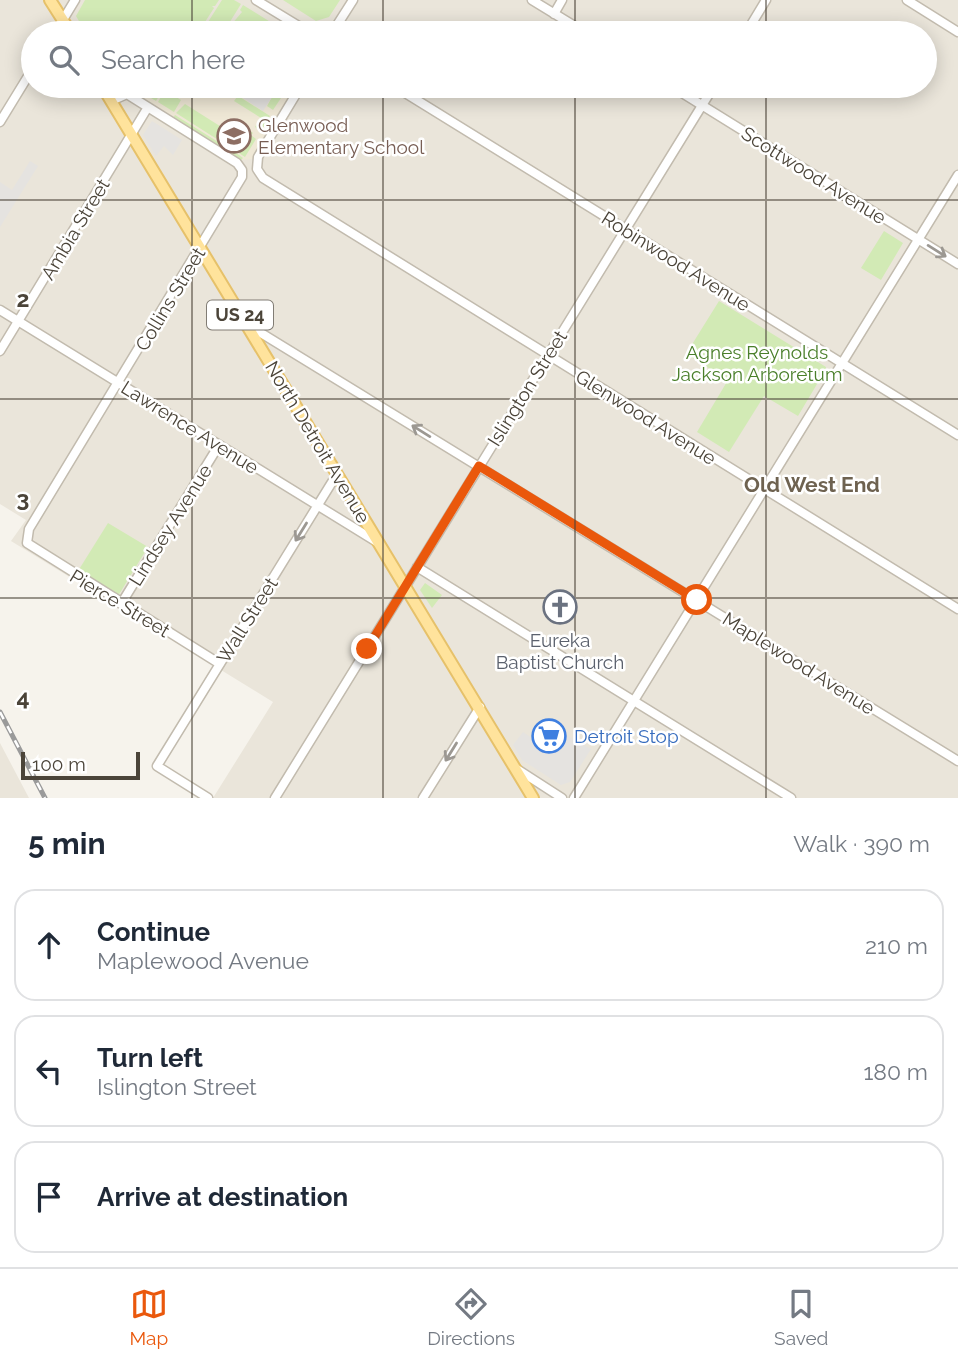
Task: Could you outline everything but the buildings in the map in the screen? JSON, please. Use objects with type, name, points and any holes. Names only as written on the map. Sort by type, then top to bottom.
[{"type":"main road","points":[[50,0],[63,20]]},
{"type":"main road","name":"North Detroit Avenue","points":[[109,98],[132,135],[148,153],[200,248],[533,798]]},
{"type":"street","points":[[63,20],[75,0]]},
{"type":"street","points":[[256,0],[290,21]]},
{"type":"street","points":[[340,21],[353,0]]},
{"type":"street","points":[[532,0],[566,21]]},
{"type":"street","points":[[554,14],[562,0]]},
{"type":"street","points":[[753,21],[766,0]]},
{"type":"street","points":[[907,0],[958,32]]},
{"type":"street","points":[[0,122],[21,88]]},
{"type":"street","points":[[111,101],[118,98]]},
{"type":"street","points":[[133,98],[148,107]]},
{"type":"street","name":"Glenwood Avenue","points":[[294,98],[258,157],[257,169],[263,178],[958,610]]},
{"type":"street","name":"Robinwood Avenue","points":[[413,98],[958,435]]},
{"type":"street","name":"Scottwood Avenue","points":[[691,98],[958,264]]},
{"type":"street","name":"Islington Street","points":[[275,798],[706,98]]},
{"type":"street","name":"Collins Street","points":[[26,537],[243,174],[241,166],[170,126],[148,107]]},
{"type":"street","name":"Ambia Street","points":[[0,351],[148,107]]},
{"type":"street","points":[[574,798],[958,175]]},
{"type":"street","name":"Lawrence Avenue","points":[[0,310],[380,543]]},
{"type":"street","name":"Maplewood Avenue","points":[[246,324],[958,761]]},
{"type":"street","name":"Lindsey Avenue","points":[[121,604],[219,445]]},
{"type":"street","name":"Wall Street","points":[[208,798],[157,766],[337,474]]},
{"type":"street","name":"Pierce Street","points":[[26,537],[31,548],[220,664]]},
{"type":"street","points":[[417,567],[791,798]]},
{"type":"street","points":[[423,798],[480,707]]},
{"type":"street","points":[[513,766],[562,798]]},
{"type":"shaded area","points":[[0,0],[958,0],[958,798],[213,798],[273,702],[11,541],[26,520],[0,504]]},
{"type":"shaded area","name":"Glenwood Elementary School","points":[[141,98],[288,98],[252,159],[241,160]]},
{"type":"shaded area","points":[[243,98],[271,98],[263,111]]},
{"type":"shaded area","points":[[152,121],[182,140],[173,155],[164,146],[156,156],[143,135]]},
{"type":"shaded area","points":[[30,161],[38,166],[0,227],[0,182],[12,190]]},
{"type":"shaded area","points":[[523,732],[554,753],[566,735],[591,749],[570,782],[561,785],[522,760],[513,745]]},
{"type":"shaded area","points":[[0,743],[29,798],[0,798]]},
{"type":"green space","points":[[85,0],[219,0],[212,6],[214,8],[206,21],[79,21],[76,16]]},
{"type":"green space","points":[[222,0],[234,0],[241,4],[230,21],[209,21]]},
{"type":"green space","points":[[283,0],[340,0],[329,17],[316,21]]},
{"type":"green space","points":[[243,5],[269,21],[234,21],[242,12],[240,10]]},
{"type":"green space","points":[[160,98],[181,100],[174,112],[158,102]]},
{"type":"green space","points":[[242,98],[270,116],[261,131],[255,127],[261,118],[234,101]]},
{"type":"green space","points":[[271,98],[281,98],[273,110],[267,106]]},
{"type":"green space","points":[[185,104],[242,140],[249,130],[253,133],[251,135],[256,139],[245,157],[176,113]]},
{"type":"green space","points":[[175,115],[243,158],[241,160],[173,118]]},
{"type":"green space","points":[[884,231],[903,243],[881,280],[861,268]]},
{"type":"green space","name":"Agnes Reynolds Jackson Arboretum","points":[[719,301],[826,367],[798,416],[764,396],[729,452],[697,432],[728,380],[686,354]]},
{"type":"green space","points":[[108,523],[148,547],[118,596],[78,571]]},
{"type":"green space","points":[[425,583],[442,595],[432,608],[420,590]]},
{"type":"railway","points":[[0,712],[45,798]]},
{"type":"place","name":"Glenwood Elementary School","points":[[234,136]]},
{"type":"place","name":"Eureka Baptist Church","points":[[560,607]]},
{"type":"place","name":"Detroit Stop","points":[[549,736]]},
{"type":"district","name":"Old West End","points":[[812,485]]},
{"type":"route","points":[[367,649],[479,466],[697,600]]}]
